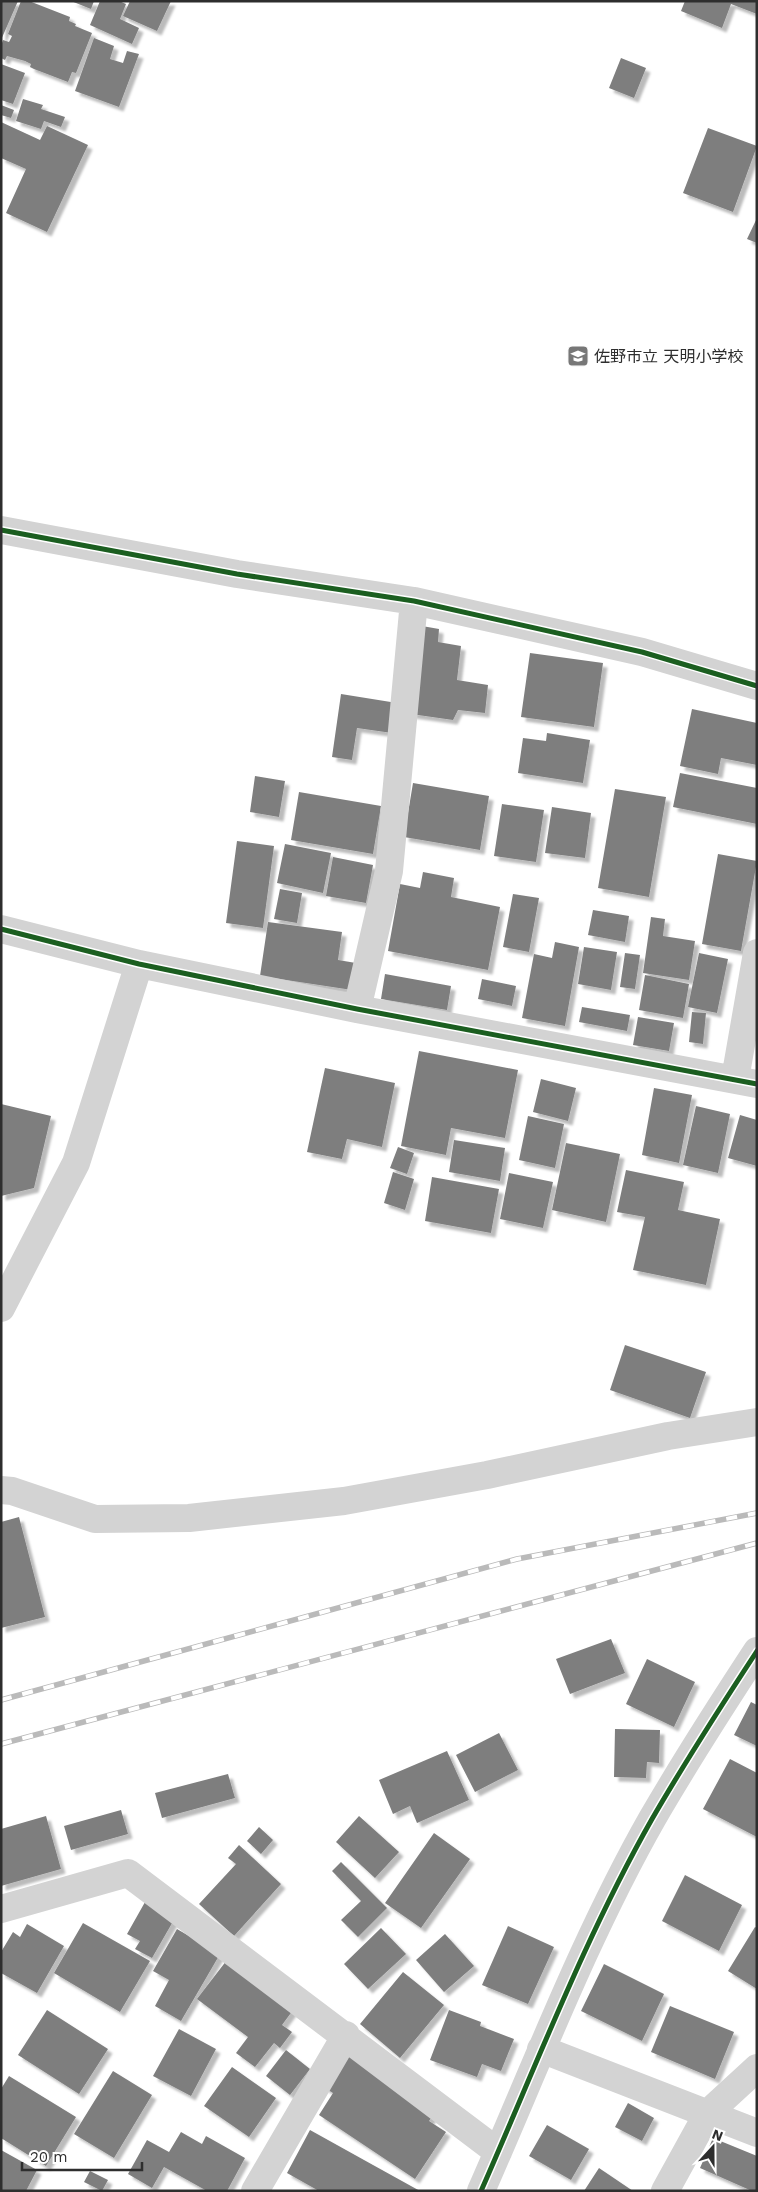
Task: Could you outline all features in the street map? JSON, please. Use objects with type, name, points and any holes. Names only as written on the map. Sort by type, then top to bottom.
[{"type":"street","points":[[1,530],[237,574],[414,601],[642,652],[757,686]]},
{"type":"street","points":[[357,1009],[389,871],[414,601]]},
{"type":"street","points":[[1,929],[139,964],[357,1009],[746,1081],[757,953]]},
{"type":"street","points":[[1,1308],[76,1163],[139,964]]},
{"type":"street","points":[[1,1490],[12,1491],[96,1519],[188,1518],[344,1501],[487,1475],[668,1436],[757,1422]]},
{"type":"street","points":[[481,2191],[541,2049],[598,1925],[652,1820],[757,1651]]},
{"type":"street","points":[[1,1909],[128,1873],[346,2035],[498,2152]]},
{"type":"street","points":[[256,2191],[346,2035]]},
{"type":"street","points":[[541,2049],[757,2133]]},
{"type":"street","points":[[665,2191],[708,2113],[757,2068]]},
{"type":"building","points":[[1,1],[18,1],[1,40]]},
{"type":"building","points":[[21,1],[29,1],[70,17],[69,21],[76,24],[75,26],[92,33],[76,73],[72,72],[68,82],[34,69],[30,67],[31,64],[25,61],[7,56],[5,60],[1,58],[3,40],[9,42],[12,36],[8,34]]},
{"type":"building","points":[[71,1],[94,1],[91,9]]},
{"type":"building","points":[[100,1],[119,1],[126,4],[120,19],[139,28],[132,44],[90,25]]},
{"type":"building","points":[[130,1],[171,1],[157,31],[123,16]]},
{"type":"building","points":[[685,1],[757,1],[757,14],[731,4],[722,28],[681,11]]},
{"type":"building","points":[[94,38],[114,46],[110,59],[123,63],[127,51],[139,54],[119,107],[75,91]]},
{"type":"building","points":[[621,58],[646,68],[634,98],[609,88]]},
{"type":"building","points":[[1,64],[25,73],[13,104],[1,100]]},
{"type":"building","points":[[23,99],[43,105],[41,109],[65,117],[61,127],[44,121],[41,129],[16,121]]},
{"type":"building","points":[[1,105],[14,110],[11,118],[1,115]]},
{"type":"building","points":[[1,122],[40,140],[47,126],[88,145],[47,232],[6,213],[26,169],[1,158]]},
{"type":"building","points":[[708,128],[757,146],[733,212],[683,193]]},
{"type":"building","points":[[757,218],[757,243],[747,239]]},
{"type":"building","points":[[422,626],[439,629],[438,642],[461,646],[457,680],[488,685],[485,713],[458,710],[453,720],[411,714]]},
{"type":"building","points":[[530,653],[603,663],[594,727],[521,717]]},
{"type":"building","points":[[341,694],[397,703],[392,733],[357,728],[352,760],[332,757]]},
{"type":"building","points":[[692,709],[757,723],[757,765],[721,758],[718,774],[680,766]]},
{"type":"building","points":[[547,733],[590,740],[583,783],[518,773],[523,738],[546,741]]},
{"type":"building","points":[[680,773],[757,788],[757,824],[673,807]]},
{"type":"building","points":[[255,776],[285,781],[279,817],[250,812]]},
{"type":"building","points":[[413,783],[489,796],[480,850],[404,837]]},
{"type":"building","points":[[615,789],[666,797],[649,897],[598,888]]},
{"type":"building","points":[[299,792],[381,806],[373,854],[291,840]]},
{"type":"building","points":[[502,804],[544,810],[536,862],[494,856]]},
{"type":"building","points":[[552,807],[591,813],[585,858],[545,853]]},
{"type":"building","points":[[237,841],[274,846],[263,928],[226,923]]},
{"type":"building","points":[[285,844],[331,853],[323,893],[277,883]]},
{"type":"building","points":[[718,854],[757,861],[741,951],[702,944]]},
{"type":"building","points":[[333,857],[373,865],[366,903],[326,896]]},
{"type":"building","points":[[423,872],[454,878],[451,897],[500,907],[488,970],[388,951],[400,884],[420,888]]},
{"type":"building","points":[[280,889],[302,893],[297,923],[274,919]]},
{"type":"building","points":[[513,894],[539,898],[529,952],[503,947]]},
{"type":"building","points":[[593,910],[629,916],[625,942],[588,935]]},
{"type":"building","points":[[651,917],[665,919],[663,936],[695,941],[689,980],[643,973]]},
{"type":"building","points":[[268,922],[342,932],[338,960],[356,963],[352,990],[260,976]]},
{"type":"building","points":[[555,942],[579,947],[565,1026],[522,1018],[534,954],[552,958]]},
{"type":"building","points":[[584,947],[617,952],[611,990],[578,984]]},
{"type":"building","points":[[625,953],[640,955],[635,989],[620,987]]},
{"type":"building","points":[[699,953],[728,959],[717,1013],[688,1007]]},
{"type":"building","points":[[385,974],[451,986],[447,1010],[381,999]]},
{"type":"building","points":[[645,975],[689,984],[683,1018],[639,1010]]},
{"type":"building","points":[[482,979],[516,986],[512,1006],[478,999]]},
{"type":"building","points":[[582,1007],[630,1015],[627,1031],[579,1022]]},
{"type":"building","points":[[692,1012],[706,1013],[703,1044],[689,1042]]},
{"type":"building","points":[[638,1017],[674,1023],[669,1051],[633,1045]]},
{"type":"building","points":[[419,1051],[518,1070],[505,1138],[451,1128],[446,1155],[401,1146]]},
{"type":"building","points":[[325,1068],[395,1083],[382,1147],[347,1139],[342,1159],[307,1152]]},
{"type":"building","points":[[541,1079],[576,1088],[568,1121],[533,1112]]},
{"type":"building","points":[[654,1088],[692,1095],[679,1163],[642,1155]]},
{"type":"building","points":[[1,1104],[51,1116],[34,1188],[1,1196]]},
{"type":"building","points":[[696,1106],[730,1114],[718,1173],[683,1165]]},
{"type":"building","points":[[740,1115],[757,1120],[757,1166],[728,1158]]},
{"type":"building","points":[[528,1116],[564,1124],[555,1168],[519,1160]]},
{"type":"building","points":[[454,1140],[505,1148],[500,1181],[449,1172]]},
{"type":"building","points":[[566,1143],[620,1154],[606,1222],[552,1210]]},
{"type":"building","points":[[398,1147],[414,1153],[407,1174],[390,1168]]},
{"type":"building","points":[[626,1170],[684,1182],[678,1210],[720,1219],[706,1285],[633,1270],[645,1217],[617,1212]]},
{"type":"building","points":[[393,1172],[414,1179],[405,1210],[384,1203]]},
{"type":"building","points":[[509,1173],[553,1182],[543,1228],[500,1219]]},
{"type":"building","points":[[432,1177],[499,1189],[491,1233],[425,1221]]},
{"type":"building","points":[[625,1345],[706,1372],[690,1418],[610,1390]]},
{"type":"building","points":[[19,1517],[45,1617],[1,1628],[1,1522]]},
{"type":"building","points":[[611,1639],[625,1673],[570,1694],[556,1659]]},
{"type":"building","points":[[647,1659],[695,1682],[674,1727],[626,1704]]},
{"type":"building","points":[[751,1702],[757,1705],[757,1746],[734,1735]]},
{"type":"building","points":[[615,1729],[660,1730],[659,1763],[647,1762],[646,1778],[614,1777]]},
{"type":"building","points":[[499,1733],[518,1770],[475,1792],[456,1755]]},
{"type":"building","points":[[447,1751],[469,1800],[417,1823],[410,1806],[393,1814],[379,1780]]},
{"type":"building","points":[[730,1759],[757,1773],[757,1837],[703,1809]]},
{"type":"building","points":[[228,1774],[235,1798],[162,1818],[155,1793]]},
{"type":"building","points":[[121,1810],[128,1834],[71,1850],[64,1826]]},
{"type":"building","points":[[46,1816],[61,1869],[1,1886],[1,1829]]},
{"type":"building","points":[[359,1816],[399,1852],[375,1878],[336,1842]]},
{"type":"building","points":[[259,1827],[273,1840],[261,1854],[247,1841]]},
{"type":"building","points":[[434,1833],[470,1859],[421,1928],[385,1903]]},
{"type":"building","points":[[239,1845],[281,1884],[234,1936],[199,1904],[236,1864],[228,1858]]},
{"type":"building","points":[[341,1862],[387,1908],[358,1937],[341,1920],[361,1901],[332,1871]]},
{"type":"building","points":[[685,1875],[742,1905],[719,1951],[662,1921]]},
{"type":"building","points":[[149,1895],[179,1911],[152,1958],[135,1949],[140,1941],[127,1934]]},
{"type":"building","points":[[83,1923],[150,1961],[120,2012],[54,1973]]},
{"type":"building","points":[[27,1924],[64,1946],[37,1993],[1,1973],[1,1952],[13,1932],[20,1937]]},
{"type":"building","points":[[508,1926],[554,1947],[528,2004],[482,1985]]},
{"type":"building","points":[[755,1927],[757,1928],[757,1989],[728,1971]]},
{"type":"building","points":[[381,1928],[406,1954],[368,1989],[344,1964]]},
{"type":"building","points":[[177,1929],[220,1954],[181,2021],[155,2006],[169,1980],[153,1971]]},
{"type":"building","points":[[445,1934],[474,1966],[444,1992],[416,1960]]},
{"type":"building","points":[[230,1956],[296,2006],[282,2025],[292,2032],[280,2048],[274,2043],[255,2067],[236,2053],[248,2037],[197,1999]]},
{"type":"building","points":[[604,1964],[664,1994],[642,2041],[581,2011]]},
{"type":"building","points":[[403,1972],[444,2005],[400,2058],[360,2024]]},
{"type":"building","points":[[670,2006],[734,2032],[715,2079],[651,2052]]},
{"type":"building","points":[[47,2010],[108,2049],[79,2094],[18,2055]]},
{"type":"building","points":[[449,2010],[481,2022],[480,2026],[514,2039],[501,2071],[482,2064],[477,2077],[430,2060]]},
{"type":"building","points":[[179,2029],[216,2049],[191,2096],[153,2076]]},
{"type":"building","points":[[286,2050],[310,2069],[290,2095],[266,2076]]},
{"type":"building","points":[[346,2051],[436,2111],[429,2121],[446,2132],[415,2179],[319,2115],[333,2093],[322,2086]]},
{"type":"building","points":[[232,2067],[276,2098],[249,2137],[204,2106]]},
{"type":"building","points":[[113,2071],[152,2095],[114,2158],[74,2134]]},
{"type":"building","points":[[9,2076],[76,2117],[46,2166],[1,2138],[1,2089]]},
{"type":"building","points":[[628,2103],[654,2118],[642,2141],[615,2127]]},
{"type":"building","points":[[547,2125],[589,2149],[571,2180],[529,2156]]},
{"type":"building","points":[[310,2130],[420,2191],[319,2191],[287,2173]]},
{"type":"building","points":[[181,2132],[202,2144],[206,2136],[245,2158],[227,2191],[207,2191],[164,2167],[152,2188],[128,2174],[147,2140],[169,2152]]},
{"type":"building","points":[[713,2138],[757,2156],[757,2191],[752,2191],[700,2168]]},
{"type":"building","points":[[1,2150],[37,2170],[26,2191],[1,2191]]},
{"type":"building","points":[[599,2168],[633,2191],[584,2191]]},
{"type":"building","points":[[90,2171],[108,2180],[102,2191],[84,2182]]},
{"type":"railway","points":[[1,1700],[517,1559],[757,1513]]},
{"type":"railway","points":[[1,1744],[757,1543]]},
{"type":"cycle path","points":[[1,530],[237,574],[414,601],[642,652],[757,686]]},
{"type":"cycle path","points":[[1,929],[139,964],[357,1009],[757,1084]]},
{"type":"cycle path","points":[[481,2191],[562,2002],[605,1909],[652,1819],[677,1776],[757,1651]]},
{"type":"place","name":"佐野市立 天明小学校","points":[[578,356]]}]
